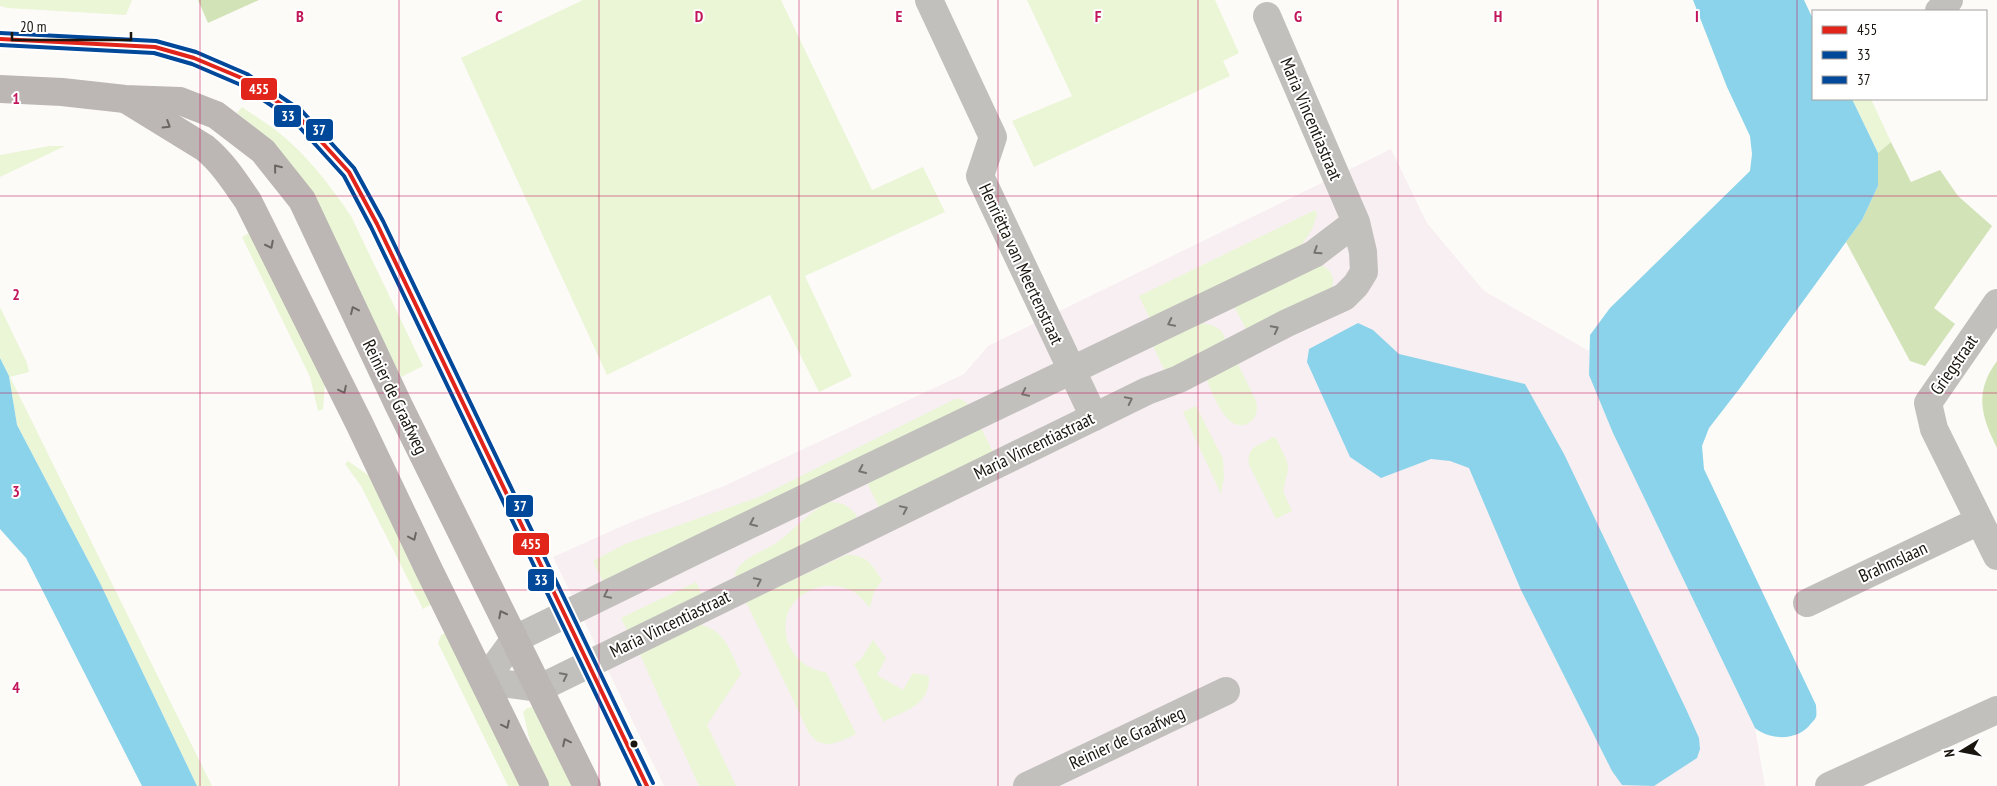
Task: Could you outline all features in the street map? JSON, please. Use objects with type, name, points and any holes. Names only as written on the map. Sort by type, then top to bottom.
[{"type":"main road","name":"Reinier de Graafweg","points":[[0,89],[62,92],[125,99],[180,101],[216,115],[263,151],[302,200],[399,406],[587,786]]},
{"type":"main road","name":"Reinier de Graafweg","points":[[125,99],[211,153],[228,172],[248,201],[347,398],[448,610],[535,786]]},
{"type":"street","name":"Henriëtta van Meertenstraat","points":[[929,0],[993,137],[980,176],[1094,417]]},
{"type":"street","points":[[1940,10],[1949,0]]},
{"type":"street","name":"Maria Vincentiastraat","points":[[540,688],[1094,417],[1148,391],[1179,379],[1287,323],[1344,297],[1356,285],[1364,272],[1363,252],[1356,222],[1267,16]]},
{"type":"street","points":[[540,688],[484,681],[515,639],[1314,254],[1356,222]]},
{"type":"street","name":"Griegstraat","points":[[1979,521],[1934,429],[1928,403],[1997,303]]},
{"type":"street","points":[[1979,521],[1997,556]]},
{"type":"street","name":"Brahmslaan","points":[[1807,603],[1979,521]]},
{"type":"street","name":"Reinier de Graafweg","points":[[1026,786],[1226,691]]},
{"type":"street","points":[[1829,786],[1997,710]]},
{"type":"shaded area","points":[[1391,149],[1427,223],[1484,291],[1589,351],[1589,375],[1755,728],[1765,786],[664,786],[553,557],[629,523],[724,486],[964,374],[988,346]]},
{"type":"green space","points":[[0,0],[132,0],[126,15],[7,8],[0,6]]},
{"type":"green space","points":[[198,0],[259,0],[208,23]]},
{"type":"green space","points":[[583,0],[781,0],[872,190],[923,167],[945,212],[805,276],[852,376],[819,392],[770,295],[607,375],[461,58]]},
{"type":"green space","points":[[1027,0],[1215,0],[1239,53],[1223,61],[1230,76],[1034,167],[1012,121],[1072,96]]},
{"type":"green space","points":[[1852,100],[1871,100],[1891,142],[1878,153]]},
{"type":"green space","points":[[242,107],[288,140],[317,171],[343,204],[351,216],[423,366],[401,377],[313,198],[297,173],[279,151],[237,113]]},
{"type":"green space","points":[[1891,142],[1911,182],[1940,170],[1958,196],[1992,226],[1934,308],[1955,324],[1925,366],[1910,361],[1846,242],[1862,220],[1878,186],[1878,153]]},
{"type":"green space","points":[[49,146],[65,146],[0,177],[0,155]]},
{"type":"green space","points":[[1315,210],[1317,215],[1312,229],[1301,246],[1151,321],[1139,296]]},
{"type":"green space","points":[[255,230],[325,383],[323,409],[318,411],[310,377],[242,237]]},
{"type":"green space","points":[[1321,265],[1331,274],[1332,288],[1247,331],[1234,306]]},
{"type":"green space","points":[[0,307],[27,363],[29,372],[10,377],[212,786],[197,786],[99,581],[17,425],[9,376],[0,358]]},
{"type":"green space","points":[[1200,323],[1208,324],[1220,330],[1225,341],[1165,371],[1152,344]]},
{"type":"green space","points":[[1236,360],[1256,401],[1257,407],[1256,415],[1252,420],[1242,425],[1234,424],[1222,411],[1205,376]]},
{"type":"green space","points":[[1997,361],[1997,448],[1987,425],[1982,404],[1985,383]]},
{"type":"green space","points":[[955,399],[961,399],[969,405],[605,586],[593,561],[625,544],[759,497]]},
{"type":"green space","points":[[1196,406],[1223,459],[1224,477],[1221,494],[1183,412]]},
{"type":"green space","points":[[981,428],[994,454],[880,509],[867,483]]},
{"type":"green space","points":[[1274,437],[1287,461],[1288,470],[1283,491],[1292,511],[1276,519],[1249,465],[1252,450]]},
{"type":"green space","points":[[348,461],[371,477],[436,602],[423,609],[361,486],[345,464]]},
{"type":"green space","points":[[829,502],[841,503],[847,506],[856,514],[857,520],[736,578],[735,572],[745,561],[779,541],[809,515]]},
{"type":"green space","points":[[846,555],[864,558],[875,569],[882,580],[873,594],[870,608],[853,591],[840,587],[820,587],[802,595],[789,610],[786,620],[787,639],[790,648],[801,661],[817,670],[826,672],[856,734],[831,744],[825,744],[814,739],[809,733],[746,602]]},
{"type":"green space","points":[[696,582],[703,596],[628,632],[621,618]]},
{"type":"green space","points":[[698,624],[715,631],[721,636],[741,674],[707,725],[736,786],[699,786],[638,650]]},
{"type":"green space","points":[[450,631],[525,786],[508,786],[438,643],[441,635]]},
{"type":"green space","points":[[873,640],[886,658],[877,675],[903,690],[913,673],[929,676],[928,686],[921,701],[908,710],[883,722],[854,664],[861,659]]},
{"type":"green space","points":[[538,706],[578,786],[546,786],[533,755],[523,712],[527,708]]},
{"type":"water","points":[[1693,0],[1804,0],[1812,17],[1812,100],[1852,100],[1878,153],[1878,186],[1862,220],[1709,428],[1702,446],[1704,469],[1816,705],[1815,718],[1809,726],[1797,734],[1782,737],[1768,735],[1755,728],[1613,433],[1589,375],[1590,335],[1610,308],[1750,171],[1752,154],[1750,136],[1727,87]]},
{"type":"water","points":[[1358,323],[1373,330],[1399,354],[1525,384],[1564,454],[1686,709],[1699,738],[1700,749],[1697,758],[1654,786],[1622,785],[1612,771],[1521,590],[1469,468],[1450,461],[1431,459],[1381,478],[1350,457],[1307,362],[1309,349]]},
{"type":"water","points":[[0,358],[9,376],[17,425],[99,581],[197,786],[142,786],[26,558],[0,529]]},
{"type":"transit line","name":"37","points":[[0,33],[156,41],[196,52],[247,74],[302,111],[354,168],[383,221],[653,783]]},
{"type":"transit line","name":"455","points":[[0,39],[155,47],[194,58],[244,79],[297,115],[349,172],[377,224],[647,786]]},
{"type":"transit line","name":"33","points":[[0,45],[154,53],[192,64],[241,85],[293,120],[344,176],[371,227],[640,786]]}]
